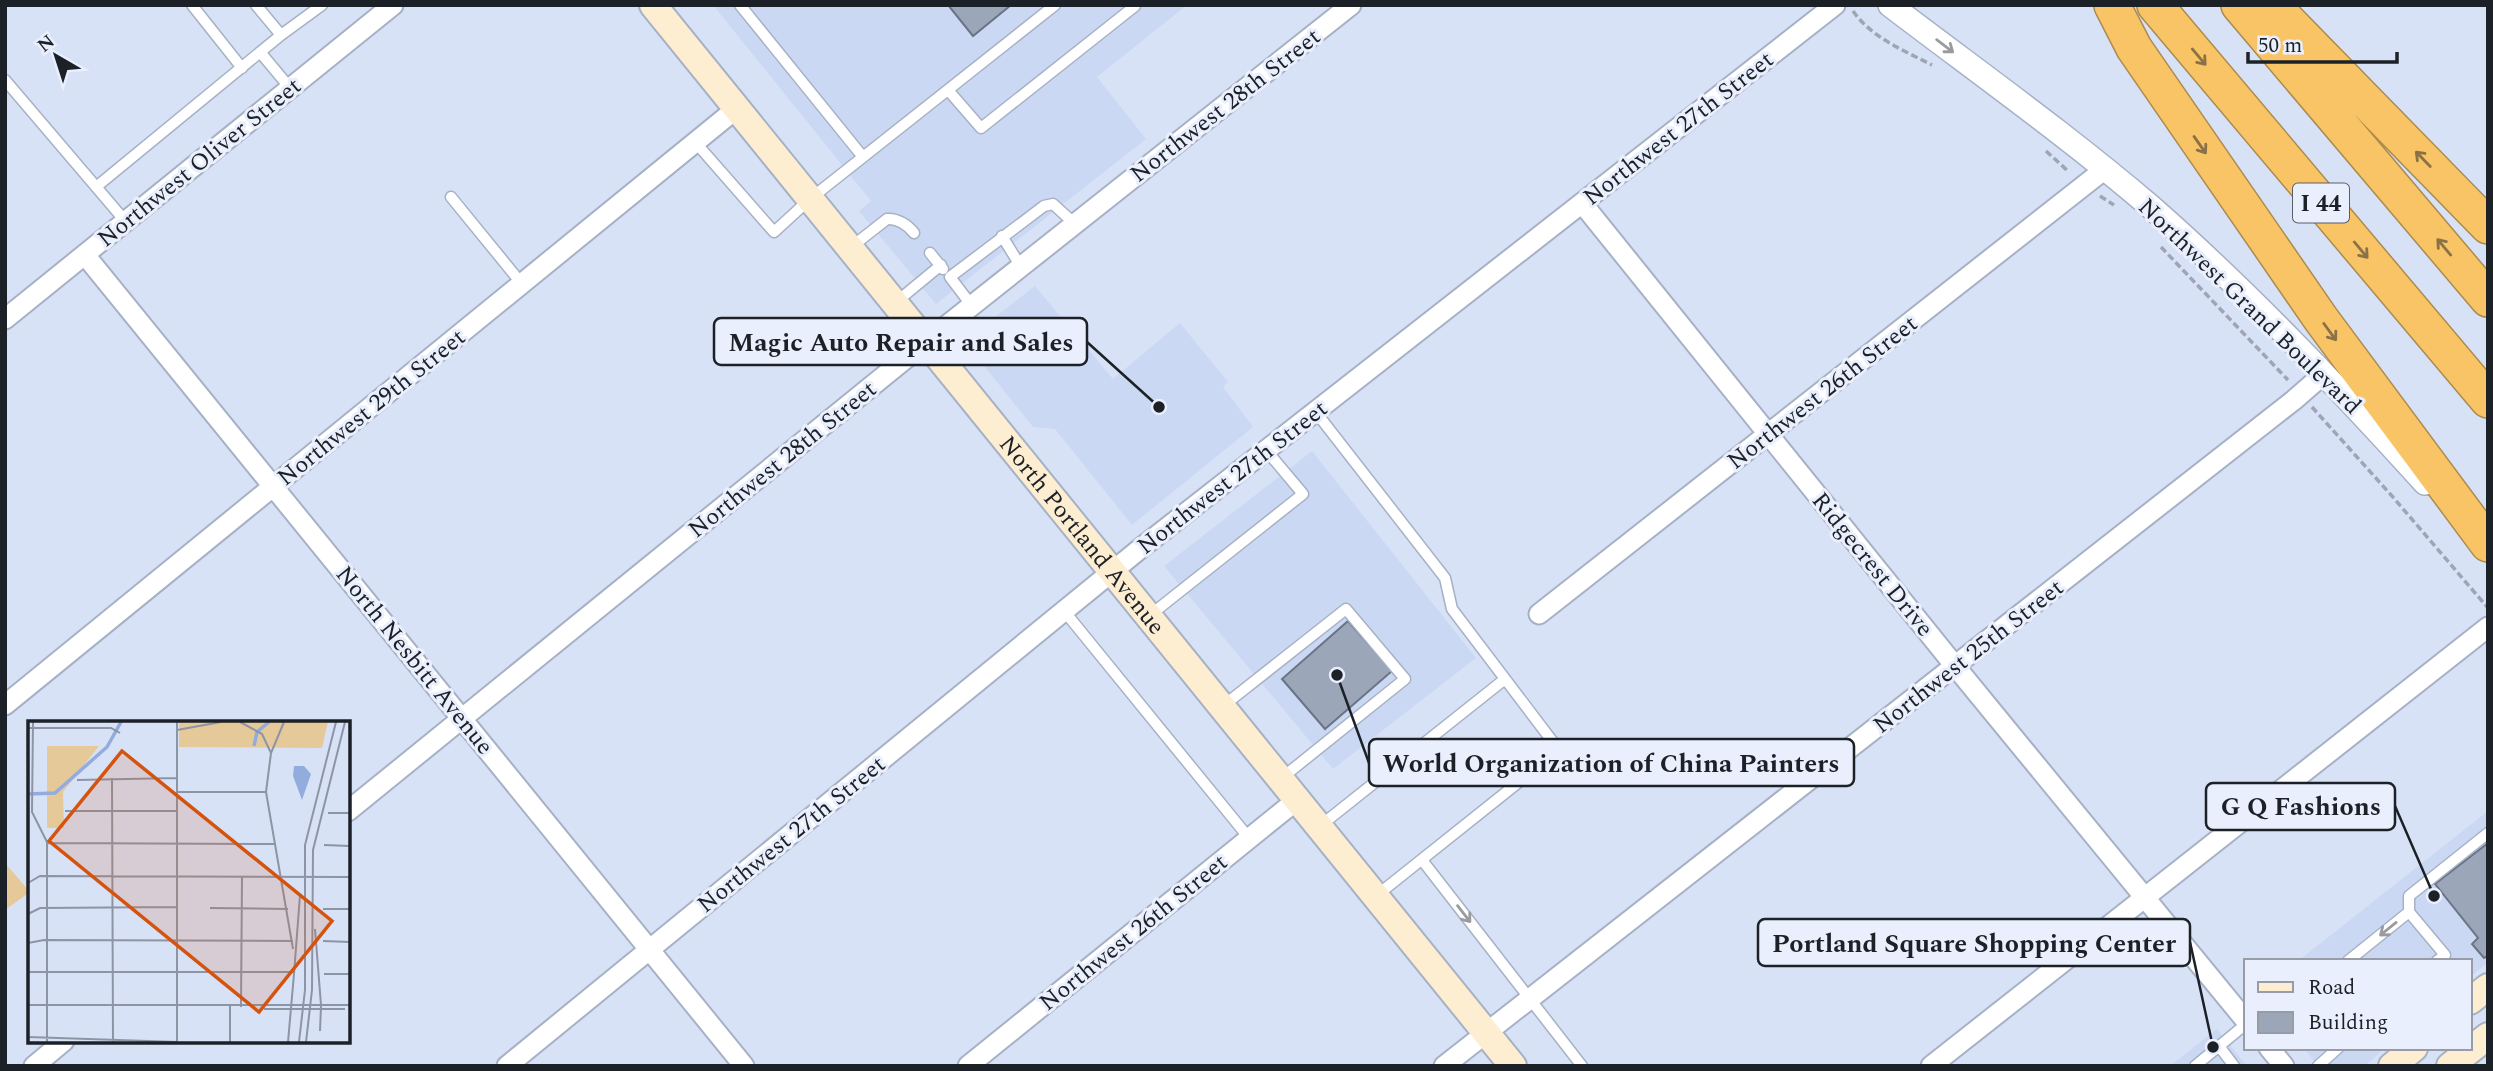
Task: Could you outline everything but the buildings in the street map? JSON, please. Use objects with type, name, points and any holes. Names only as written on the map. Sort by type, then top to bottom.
[{"type":"highway","points":[[2112,5],[2134,48],[2313,308],[2488,544]]},
{"type":"highway","name":"I 44","points":[[2155,5],[2488,400]]},
{"type":"highway","name":"I 44","points":[[2239,5],[2488,299]]},
{"type":"highway","points":[[2272,5],[2488,226]]},
{"type":"main road","name":"North Portland Avenue","points":[[653,5],[1513,1066]]},
{"type":"main road","points":[[2472,999],[2488,987]]},
{"type":"main road","points":[[2472,1049],[2488,1036]]},
{"type":"main road","points":[[2450,1066],[2470,1050]]},
{"type":"street","name":"Northwest Oliver Street","points":[[5,319],[393,5]]},
{"type":"street","name":"Northwest 28th Street","points":[[350,809],[926,342],[1351,5]]},
{"type":"street","name":"Northwest 27th Street","points":[[507,1066],[1113,572],[1835,5]]},
{"type":"street","name":"Northwest Grand Boulevard","points":[[1890,5],[2105,169],[2224,273],[2325,373],[2488,553]]},
{"type":"street","name":"Northwest 29th Street","points":[[5,705],[736,109]]},
{"type":"street","name":"Northwest 26th Street","points":[[1539,614],[2105,169]]},
{"type":"street","name":"Ridgecrest Drive","points":[[1582,202],[1955,666],[2244,1020]]},
{"type":"street","name":"North Nesbitt Avenue","points":[[85,255],[744,1066]]},
{"type":"street","name":"Northwest 25th Street","points":[[1444,1066],[2325,373]]},
{"type":"street","points":[[1931,1066],[2488,627]]},
{"type":"street","name":"Northwest 26th Street","points":[[968,1066],[1298,799]]},
{"type":"street","points":[[34,1066],[62,1043]]},
{"type":"street","points":[[2271,1050],[2284,1066]]},
{"type":"lane","points":[[192,5],[242,68]]},
{"type":"lane","points":[[256,5],[281,35]]},
{"type":"lane","points":[[96,187],[281,35],[322,5]]},
{"type":"lane","points":[[740,5],[863,157]]},
{"type":"lane","points":[[696,143],[774,232],[863,157],[1055,5]]},
{"type":"lane","points":[[948,90],[981,128],[1136,6]]},
{"type":"lane","points":[[260,52],[290,88]]},
{"type":"lane","points":[[5,80],[126,222]]},
{"type":"lane","points":[[451,197],[522,284]]},
{"type":"lane","points":[[950,277],[1044,205],[1053,204],[1075,224]]},
{"type":"lane","points":[[850,248],[887,219],[892,218],[908,226],[914,233]]},
{"type":"lane","points":[[1002,236],[1020,267]]},
{"type":"lane","points":[[930,253],[972,306]]},
{"type":"lane","points":[[894,303],[940,265]]},
{"type":"lane","points":[[1315,411],[1445,578],[1452,609],[1559,750],[1376,896]]},
{"type":"lane","points":[[1149,616],[1303,494],[1266,450]]},
{"type":"lane","points":[[1223,707],[1346,609],[1405,679],[1281,778]]},
{"type":"lane","points":[[1065,612],[1249,838]]},
{"type":"lane","points":[[1320,826],[1505,679]]},
{"type":"lane","points":[[2440,959],[2445,955],[2409,912],[2409,895],[2488,833]]},
{"type":"lane","points":[[1422,860],[1582,1066]]},
{"type":"lane","points":[[2350,959],[2409,912]]},
{"type":"lane","points":[[2195,1066],[2244,1024]]},
{"type":"lane","points":[[2219,1046],[2234,1066]]},
{"type":"lane","points":[[2318,1066],[2336,1050]]},
{"type":"path","points":[[1860,21],[1875,34],[1936,68]]},
{"type":"path","points":[[2042,147],[2058,163]]},
{"type":"path","points":[[2107,201],[2124,209]]},
{"type":"path","points":[[2155,240],[2284,376]]},
{"type":"path","points":[[2317,413],[2488,608]]},
{"type":"shaded area","points":[[713,5],[1187,5],[1097,77],[1146,139],[936,304],[859,211],[871,201]]},
{"type":"shaded area","points":[[1035,286],[1113,379],[1180,323],[1228,382],[1223,387],[1253,427],[1132,525],[1055,429],[1033,427],[964,341]]},
{"type":"shaded area","points":[[1312,451],[1476,658],[1333,769],[1164,566]]},
{"type":"shaded area","points":[[2488,811],[2488,962],[2472,975],[2472,959],[2301,959]]},
{"type":"shaded area","points":[[5,863],[28,890],[28,893],[5,910]]},
{"type":"shaded area","points":[[2217,1029],[2247,1066],[2170,1066]]},
{"type":"shaded area","points":[[2306,1050],[2383,1050],[2365,1066],[2318,1066]]},
{"type":"place","name":"Magic Auto Repair and Sales","points":[[1159,407]]},
{"type":"place","name":"World Organization of China Painters","points":[[1337,675]]},
{"type":"place","name":"G Q Fashions","points":[[2434,896]]},
{"type":"place","name":"Portland Square Shopping Center","points":[[2213,1047]]}]
